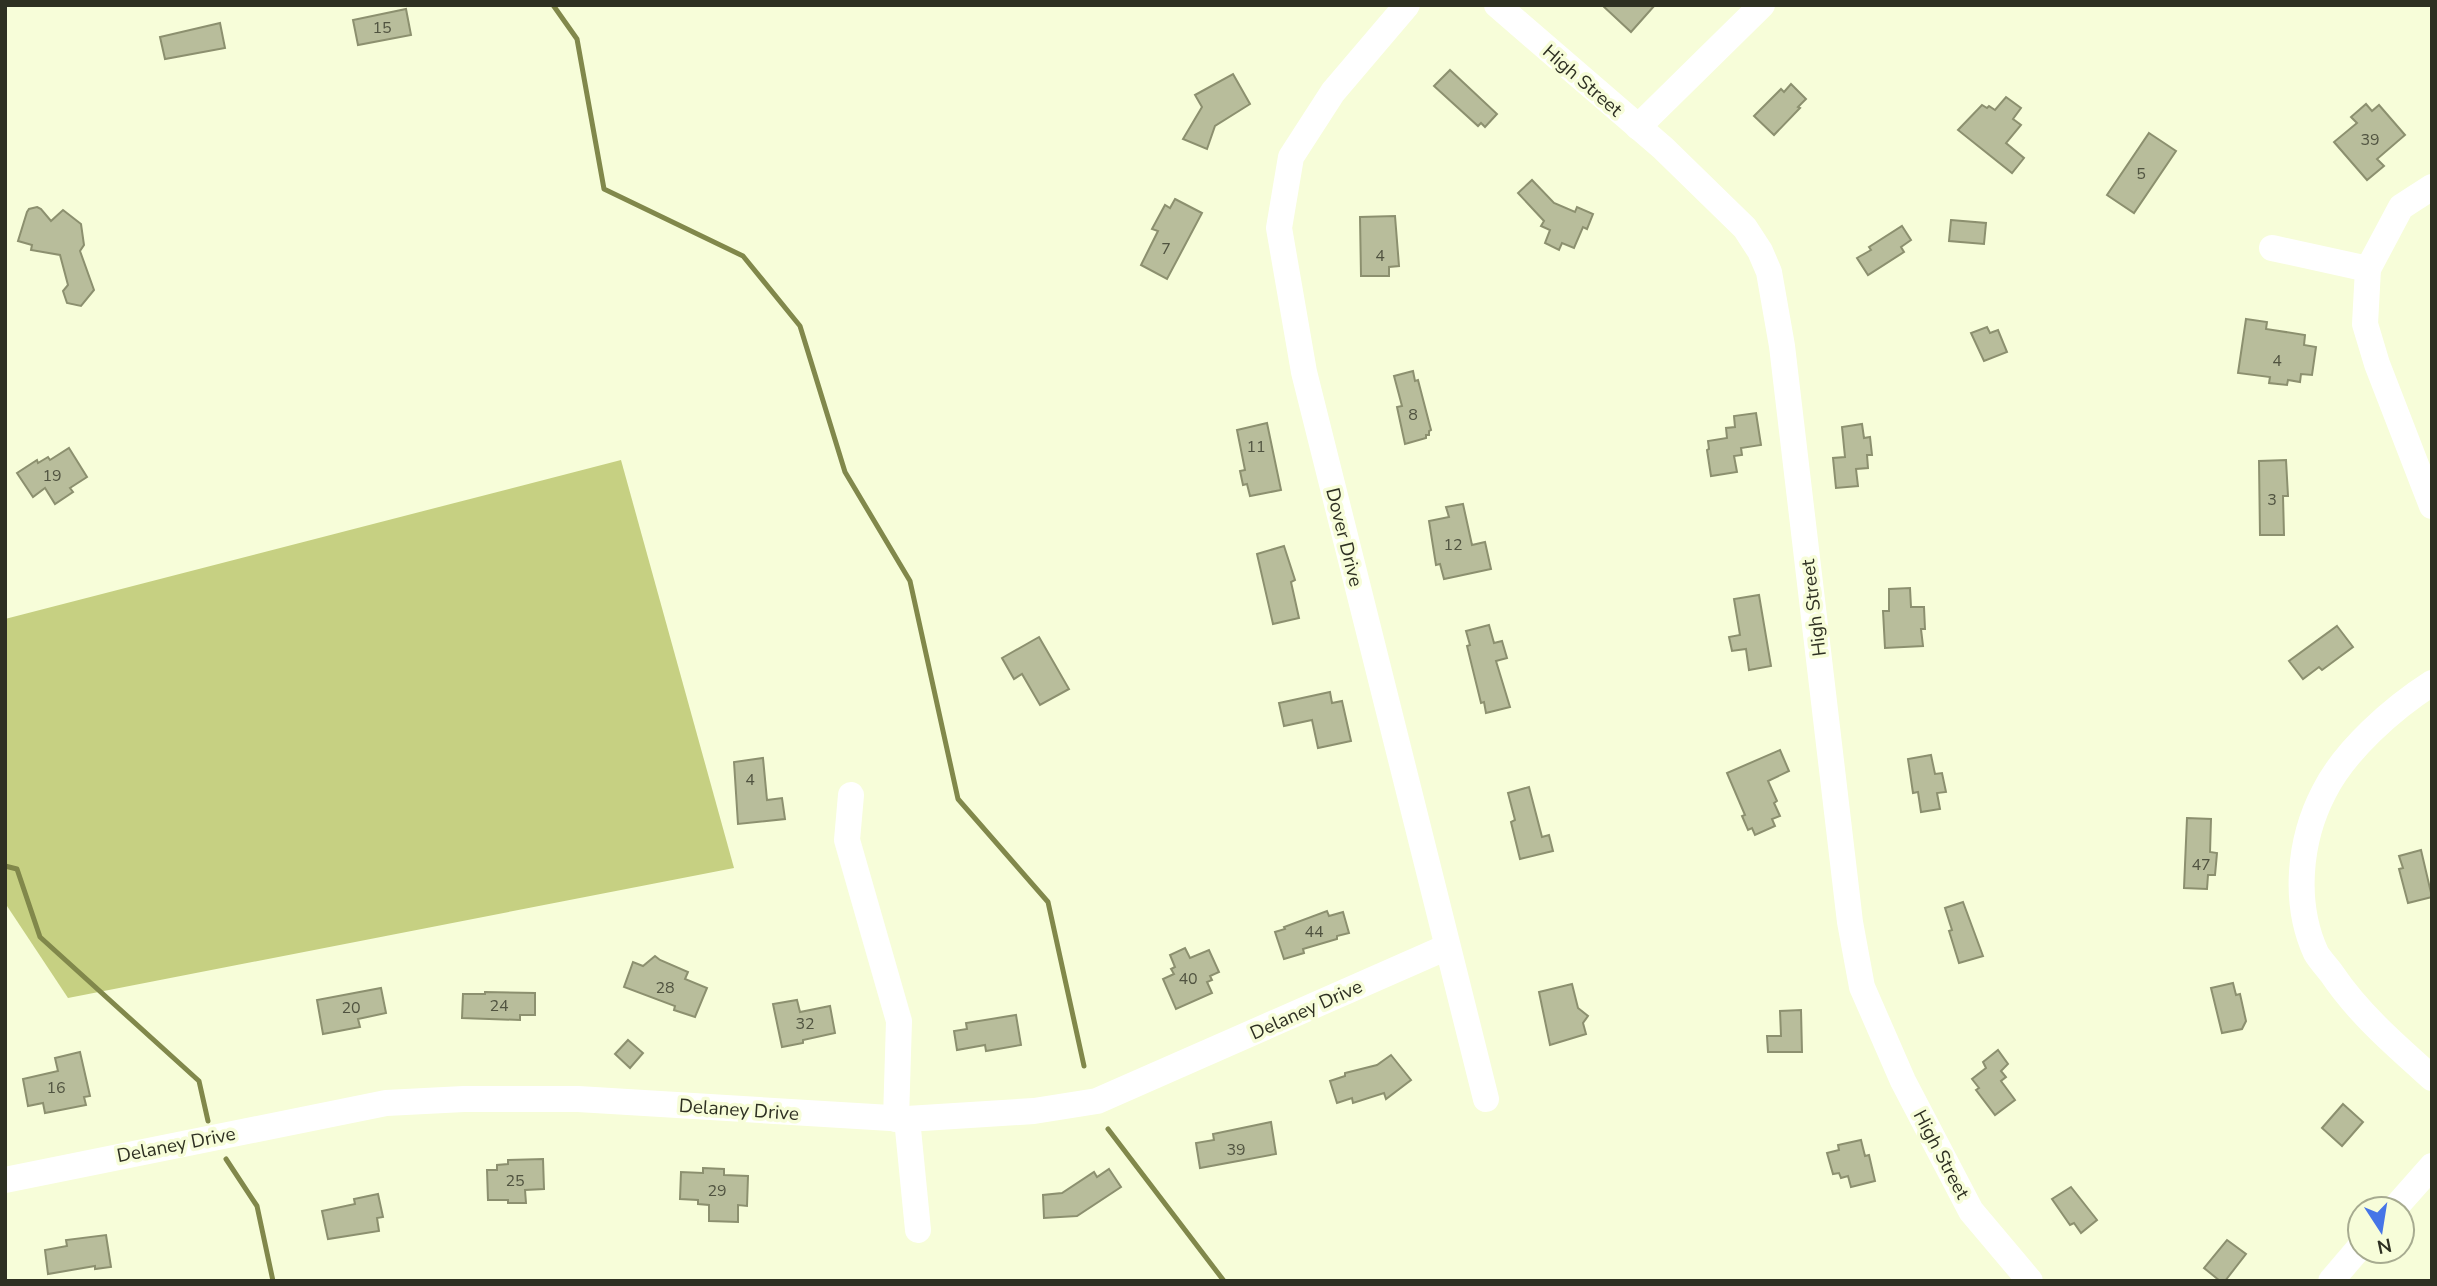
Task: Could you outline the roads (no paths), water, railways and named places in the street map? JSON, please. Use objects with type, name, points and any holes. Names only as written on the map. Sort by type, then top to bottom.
[{"type":"street","name":"Dover Drive","points":[[1407,5],[1333,92],[1291,157],[1279,228],[1304,372],[1486,1099]]},
{"type":"street","name":"High Street","points":[[1497,5],[1638,127],[1745,228],[1760,251],[1769,272],[1782,346],[1850,922],[1862,987],[1903,1081],[1971,1211],[2030,1281]]},
{"type":"street","points":[[1638,127],[1762,5]]},
{"type":"street","points":[[2432,187],[2401,207],[2368,269],[2365,324],[2377,364],[2432,506]]},
{"type":"street","points":[[2272,248],[2368,269]]},
{"type":"street","points":[[2432,683],[2412,696],[2347,757],[2324,792],[2307,838],[2301,878],[2304,914],[2316,953],[2347,996],[2432,1078]]},
{"type":"street","points":[[851,795],[847,841],[900,1021],[901,1119],[918,1230]]},
{"type":"street","name":"Delaney Drive","points":[[5,1180],[386,1103],[464,1099],[578,1099],[901,1119],[1034,1111],[1097,1101],[1447,947]]},
{"type":"street","points":[[2406,1195],[2432,1166]]},
{"type":"street","points":[[2331,1281],[2346,1263]]},
{"type":"waterway","points":[[553,5],[577,39],[604,189],[743,256],[800,326],[845,472],[910,581],[958,799],[1048,902],[1084,1066]]},
{"type":"waterway","points":[[5,866],[17,869],[40,937],[199,1081],[208,1121]]},
{"type":"waterway","points":[[1108,1129],[1224,1281]]},
{"type":"waterway","points":[[226,1159],[257,1206],[273,1281]]}]
